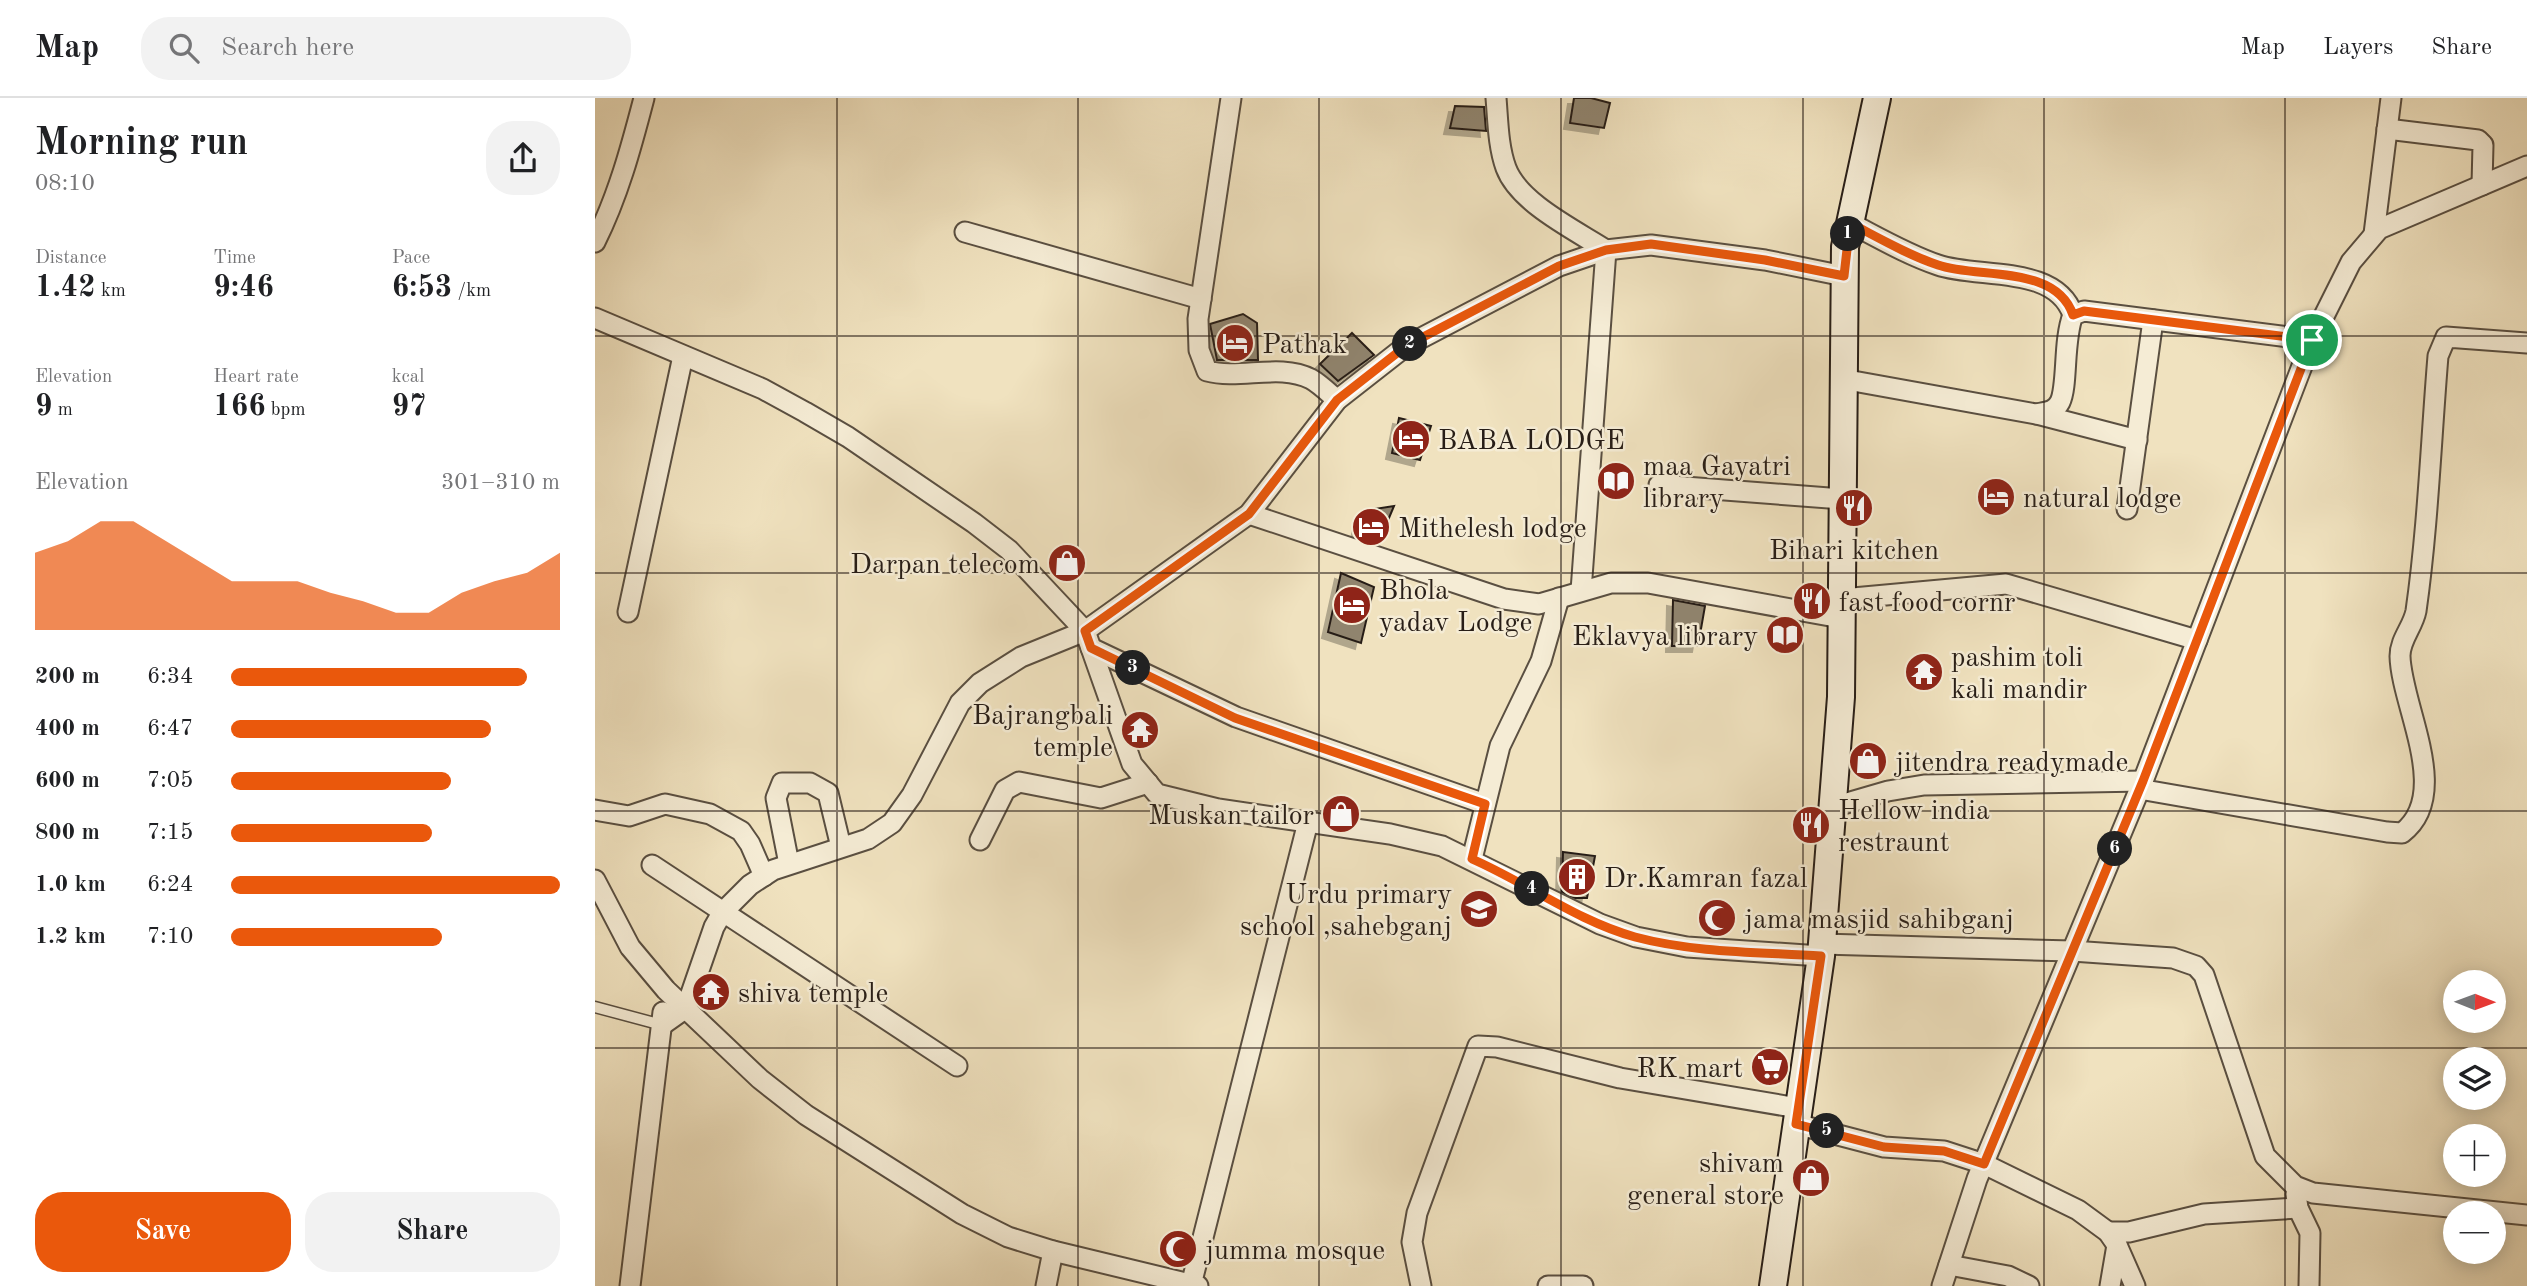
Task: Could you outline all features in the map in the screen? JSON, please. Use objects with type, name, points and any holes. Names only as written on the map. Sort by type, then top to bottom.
[{"type":"main road","points":[[1773,1286],[1821,950],[1841,697],[1844,276],[1850,223],[1877,98]]},
{"type":"street","points":[[595,242],[610,214],[627,164],[644,98]]},
{"type":"street","points":[[1231,98],[1201,299],[1199,350],[1207,371],[1222,375],[1291,374],[1311,379],[1337,400]]},
{"type":"street","points":[[1496,98],[1501,150],[1515,185],[1526,197],[1606,250]]},
{"type":"street","points":[[2374,234],[2392,98]]},
{"type":"street","points":[[2387,129],[2479,139],[2483,145],[2482,185]]},
{"type":"street","points":[[1943,1286],[1984,1164],[2141,785],[2312,340],[2351,262],[2374,234],[2401,217],[2527,166]]},
{"type":"street","points":[[1850,223],[1939,266],[2008,275],[2049,287],[2068,301],[2073,315],[2067,330],[2061,401],[2052,411],[2036,414]]},
{"type":"street","points":[[965,232],[1201,299]]},
{"type":"street","points":[[631,1286],[674,1017],[722,913],[750,885],[764,876],[789,864],[868,838],[892,823],[912,795],[960,704],[980,683],[1021,657],[1088,639],[1249,514],[1337,400],[1406,346],[1559,266],[1606,250],[1651,244],[1765,260],[1844,276]]},
{"type":"street","points":[[1581,591],[1606,250]]},
{"type":"street","points":[[2073,315],[2084,311],[2312,340]]},
{"type":"street","points":[[595,318],[762,389],[816,419],[974,523],[1009,550],[1046,586],[1088,639],[1132,764],[1157,794],[1218,809],[1390,834],[1442,846],[1600,924],[1636,937],[1688,947],[2072,951],[2173,958],[2196,966],[2204,975],[2257,1140],[2265,1156],[2295,1186],[2313,1193],[2527,1215]]},
{"type":"street","points":[[2127,509],[2154,320]]},
{"type":"street","points":[[1833,807],[1888,791],[1924,785],[2141,785],[2387,832],[2402,833],[2411,827],[2418,810],[2424,764],[2400,656],[2416,612],[2438,356],[2446,337],[2527,343]]},
{"type":"street","points":[[628,612],[683,356]]},
{"type":"street","points":[[1842,379],[2036,414],[2137,440]]},
{"type":"street","points":[[1659,485],[1842,499]]},
{"type":"street","points":[[1249,514],[1470,590],[1539,604],[1611,583],[1649,583],[1842,608],[2006,584],[2197,640]]},
{"type":"street","points":[[1472,859],[1500,746],[1541,661],[1559,598]]},
{"type":"street","points":[[1088,639],[1235,718],[1485,804]]},
{"type":"street","points":[[980,840],[1005,790],[1019,782],[1101,798],[1149,783]]},
{"type":"street","points":[[789,864],[776,798],[782,783],[810,783],[828,793],[841,847]]},
{"type":"street","points":[[595,810],[629,816],[665,804],[676,804],[710,814],[741,831],[764,876]]},
{"type":"street","points":[[595,880],[630,947],[666,990],[674,1017],[806,1115],[962,1214],[1008,1237],[1053,1251],[1195,1286],[1308,822]]},
{"type":"street","points":[[652,865],[957,1066]]},
{"type":"street","points":[[666,990],[674,1017]]},
{"type":"street","points":[[1421,1286],[1412,1242],[1417,1213],[1478,1046],[1497,1047],[1620,1078],[1797,1116],[1884,1147],[1944,1151],[1984,1164],[2078,1210],[2112,1239],[2135,1286]]},
{"type":"street","points":[[2295,1186],[2298,1208],[2310,1233],[2309,1286]]},
{"type":"street","points":[[2112,1239],[2129,1232],[2203,1214],[2298,1208]]},
{"type":"street","points":[[2110,1286],[2112,1239]]},
{"type":"street","points":[[1046,1286],[1053,1251]]},
{"type":"street","points":[[1949,1265],[2008,1276],[2029,1286]]},
{"type":"street","points":[[1548,1286],[1583,1286]]},
{"type":"lane","points":[[595,1007],[674,1017]]},
{"type":"building","points":[[1574,98],[1591,98],[1610,103],[1604,128],[1570,123]]},
{"type":"building","points":[[1455,106],[1484,107],[1486,131],[1450,128]]},
{"type":"building","name":"Pathak","points":[[1243,314],[1257,323],[1258,360],[1217,360],[1210,324]]},
{"type":"building","points":[[1352,333],[1374,355],[1338,381],[1320,364]]},
{"type":"building","name":"BABA LODGE","points":[[1399,418],[1431,426],[1420,460],[1392,453]]},
{"type":"building","name":"Mithelesh lodge","points":[[1394,506],[1378,544],[1356,537],[1362,511]]},
{"type":"building","name":"Bhola yadav Lodge","points":[[1341,573],[1374,587],[1361,643],[1328,632]]},
{"type":"building","points":[[1673,600],[1705,606],[1698,646],[1672,646]]},
{"type":"building","name":"Dr.Kamran fazal","points":[[1563,852],[1595,856],[1587,898],[1575,898],[1562,892]]},
{"type":"place","name":"Pathak","points":[[1235,343]]},
{"type":"place","name":"BABA LODGE","points":[[1411,439]]},
{"type":"place","name":"maa Gayatri library","points":[[1616,481]]},
{"type":"place","name":"natural lodge","points":[[1996,497]]},
{"type":"place","name":"Bihari kitchen","points":[[1854,508]]},
{"type":"place","name":"Mithelesh lodge","points":[[1371,527]]},
{"type":"place","name":"Darpan telecom","points":[[1067,563]]},
{"type":"place","name":"fast food cornr","points":[[1812,601]]},
{"type":"place","name":"Bhola yadav Lodge","points":[[1352,605]]},
{"type":"place","name":"Eklavya library","points":[[1785,635]]},
{"type":"place","name":"pashim toli kali mandir","points":[[1924,672]]},
{"type":"place","name":"Bajrangbali temple","points":[[1140,730]]},
{"type":"place","name":"jitendra readymade","points":[[1868,761]]},
{"type":"place","name":"Muskan tailor","points":[[1341,814]]},
{"type":"place","name":"Hellow india restraunt","points":[[1811,825]]},
{"type":"place","name":"Dr.Kamran fazal","points":[[1577,877]]},
{"type":"place","name":"Urdu primary school ,sahebganj","points":[[1479,909]]},
{"type":"place","name":"jama masjid sahibganj","points":[[1717,918]]},
{"type":"place","name":"shiva temple","points":[[711,992]]},
{"type":"place","name":"RK mart","points":[[1770,1067]]},
{"type":"place","name":"shivam general store","points":[[1811,1178]]},
{"type":"place","name":"jumma mosque","points":[[1178,1249]]},
{"type":"route","points":[[1850,223],[1939,266],[1954,270],[1989,271],[2049,287],[2068,301],[2073,315],[2084,311],[2312,340],[2143,781],[1984,1164],[1944,1151],[1884,1147],[1866,1140],[1796,1124],[1821,956],[1688,947],[1636,937],[1600,924],[1472,859],[1485,804],[1235,718],[1091,648],[1085,631],[1249,514],[1337,400],[1406,346],[1559,266],[1606,250],[1651,244],[1765,260],[1844,276],[1845,247],[1850,223]]}]
